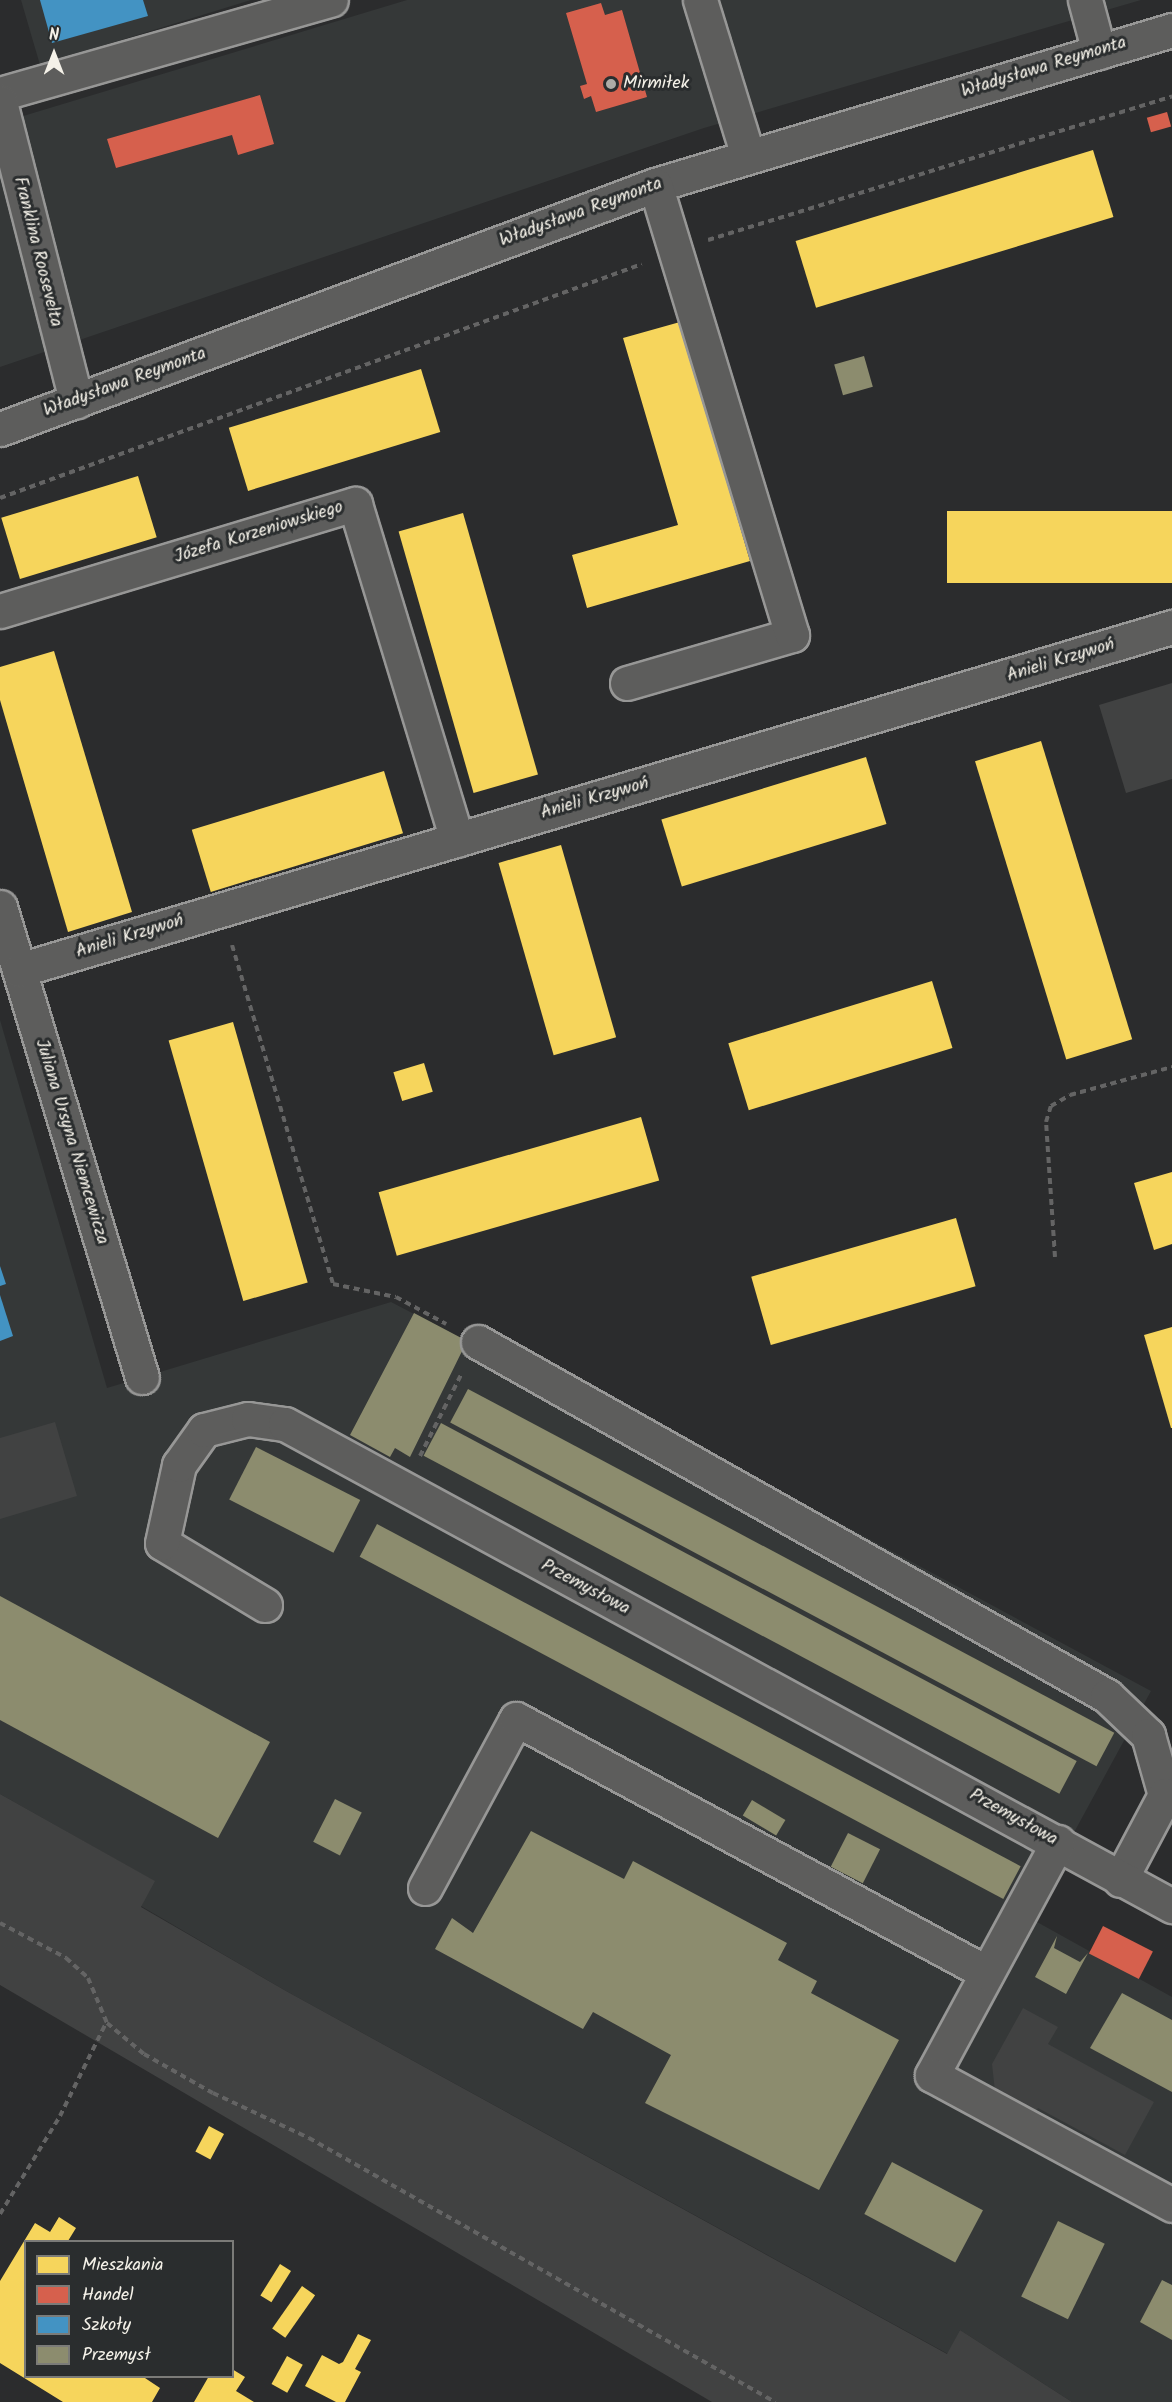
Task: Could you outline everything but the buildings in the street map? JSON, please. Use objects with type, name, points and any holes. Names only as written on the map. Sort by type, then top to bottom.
[{"type":"street","points":[[0,94],[331,0]]},
{"type":"street","points":[[700,0],[748,156]]},
{"type":"street","points":[[1084,0],[1099,52]]},
{"type":"street","name":"Władysława Reymonta","points":[[0,429],[655,185],[1172,30]]},
{"type":"street","name":"Franklina Roosevelta","points":[[0,102],[76,401]]},
{"type":"street","points":[[627,683],[792,635],[655,185]]},
{"type":"street","name":"Józefa Korzeniowskiego","points":[[0,611],[355,504],[457,840]]},
{"type":"street","name":"Anieli Krzywoń","points":[[19,970],[1172,627]]},
{"type":"street","name":"Juliana Ursyna Niemcewicza","points":[[0,908],[142,1377]]},
{"type":"street","points":[[478,1342],[1107,1696],[1148,1735],[1165,1795],[1120,1880]]},
{"type":"street","name":"Przemysłowa","points":[[265,1605],[162,1543],[178,1465],[204,1430],[248,1419],[285,1424],[1058,1842],[1120,1880],[1172,1906]]},
{"type":"street","points":[[425,1888],[516,1719],[987,1973]]},
{"type":"street","points":[[1058,1842],[932,2075],[1172,2205]]},
{"type":"path","points":[[0,498],[768,218],[1172,96]]},
{"type":"path","points":[[221,910],[333,1284],[396,1297],[478,1342],[403,1489]]},
{"type":"path","points":[[1055,1257],[1046,1122],[1050,1106],[1070,1095],[1172,1066]]},
{"type":"path","points":[[0,1923],[66,1959],[88,1978],[106,2023],[144,2054],[213,2093],[309,2138],[775,2402]]},
{"type":"path","points":[[0,2214],[60,2116],[106,2023]]},
{"type":"shaded area","points":[[21,0],[251,0],[40,65]]},
{"type":"shaded area","points":[[407,0],[1141,0],[704,128],[0,367],[0,123]]},
{"type":"shaded area","points":[[1172,683],[1172,779],[1126,793],[1099,705]]},
{"type":"shaded area","points":[[0,1020],[107,1388],[391,1302],[468,1342],[476,1327],[1151,1691],[1028,1917],[1172,1997],[1172,2402],[1072,2402],[960,2330],[948,2354],[286,1991],[141,1906],[154,1881],[0,1794]]},
{"type":"shaded area","points":[[55,1422],[77,1496],[0,1519],[0,1438]]},
{"type":"shaded area","points":[[0,1794],[155,1881],[141,1907],[286,1991],[947,2354],[960,2330],[1072,2402],[712,2402],[0,1985]]},
{"type":"shaded area","points":[[1023,2008],[1058,2027],[1048,2044],[1154,2102],[1125,2155],[1038,2108],[1031,2117],[995,2091],[992,2064]]},
{"type":"place","name":"Mirmiłek","points":[[611,84]]}]
